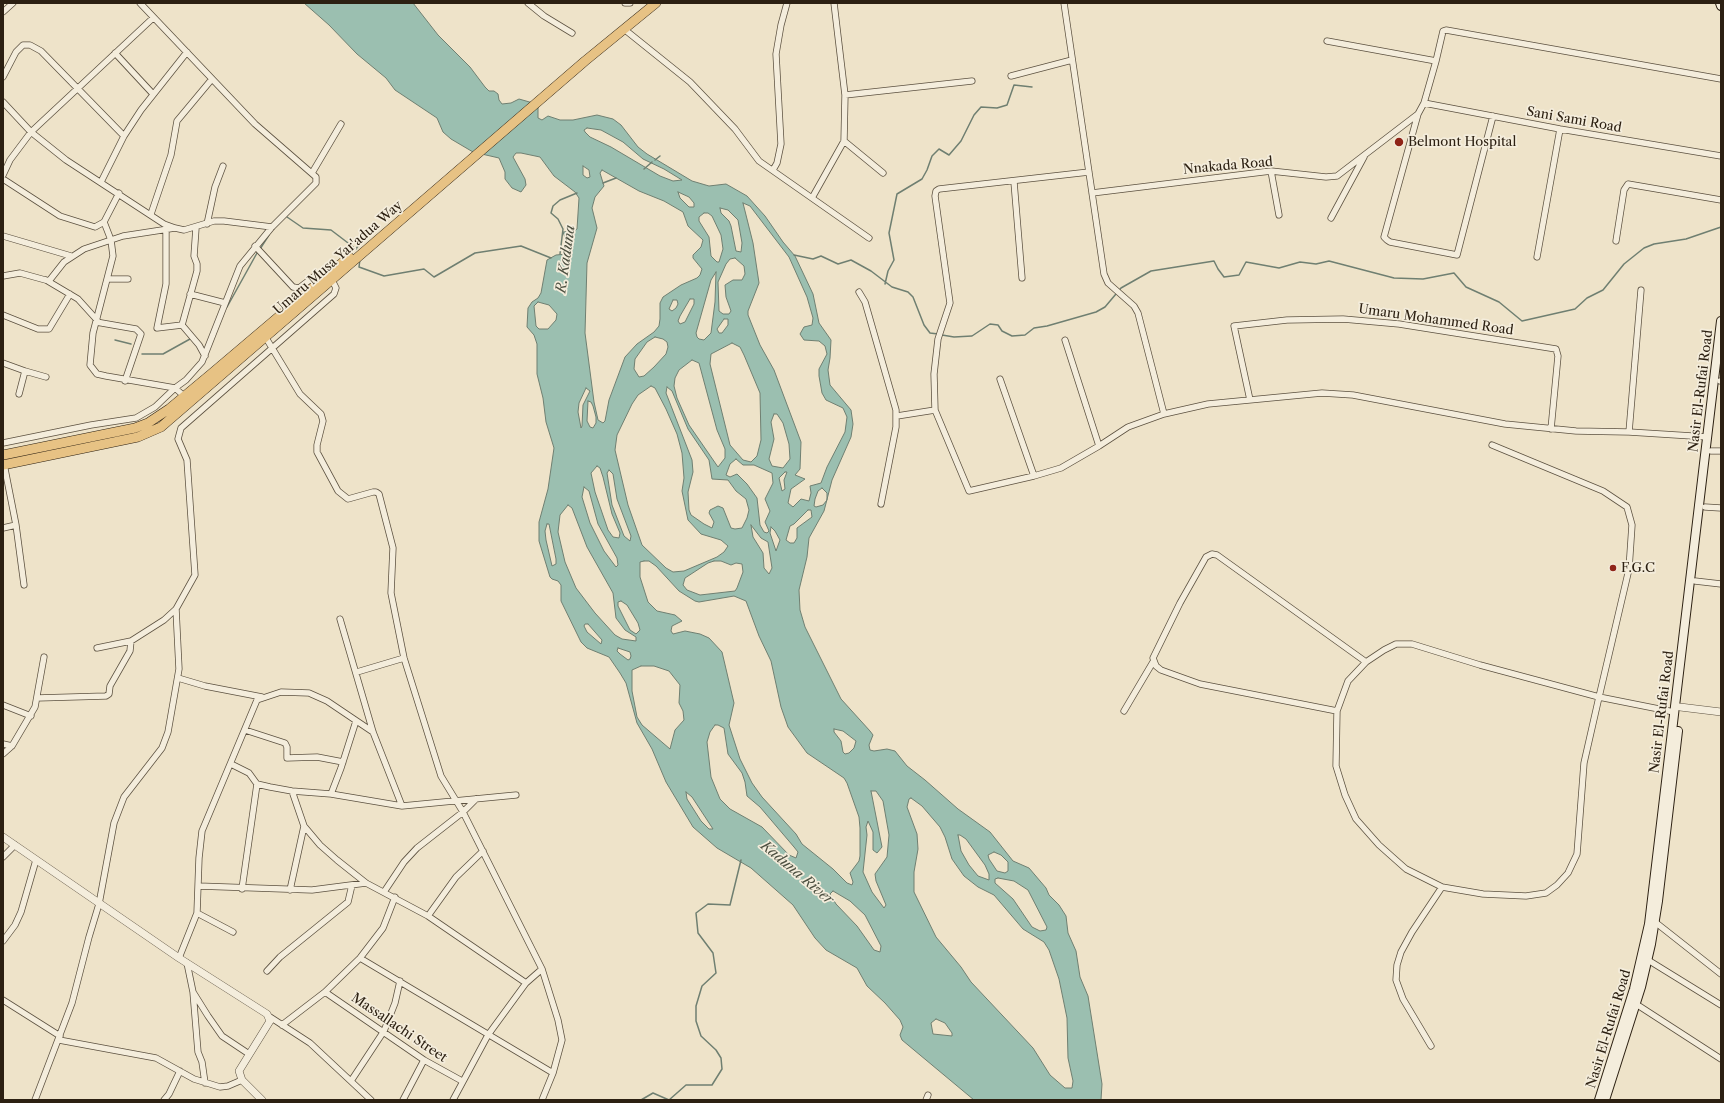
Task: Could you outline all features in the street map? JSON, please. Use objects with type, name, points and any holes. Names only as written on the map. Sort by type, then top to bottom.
[{"type":"main road","name":"Umaru Musa Yar'adua Way","points":[[3,454],[135,428],[153,420],[327,280],[584,59],[646,3]]},
{"type":"main road","name":"Umaru Musa Yar'adua Way","points":[[584,59],[656,3]]},
{"type":"main road","name":"Umaru Musa Yar'adua Way","points":[[3,464],[120,441],[150,433],[173,419],[266,338],[327,280]]},
{"type":"main road","name":"Nasir El-Rufai Road","points":[[1688,621],[1695,580],[1708,437],[1721,321]]},
{"type":"main road","name":"Nasir El-Rufai Road","points":[[1599,1100],[1609,1079],[1636,1004],[1648,960],[1655,922],[1677,710],[1721,370]]},
{"type":"main road","name":"Nasir El-Rufai Road","points":[[1609,1079],[1640,967],[1649,924],[1662,843]]},
{"type":"main road","points":[[1605,1100],[1609,1079]]},
{"type":"street","points":[[3,12],[13,3]]},
{"type":"street","points":[[3,444],[86,426],[136,418],[155,407],[197,369],[205,356],[240,266],[272,227],[316,183],[316,177],[255,124],[140,3]]},
{"type":"street","points":[[528,3],[572,34]]},
{"type":"street","points":[[625,3],[630,3]]},
{"type":"street","points":[[772,170],[777,163],[781,144],[776,54],[781,25],[787,3]]},
{"type":"street","points":[[812,198],[844,141],[845,95],[834,3]]},
{"type":"street","points":[[1064,3],[1104,274],[1108,283],[1115,288],[1138,313],[1164,414]]},
{"type":"street","points":[[3,175],[10,160],[31,132],[153,18]]},
{"type":"street","points":[[624,29],[690,82],[735,129],[752,154],[772,170],[869,238]]},
{"type":"street","points":[[1493,116],[1457,255],[1390,242],[1384,236],[1418,114],[1424,103],[1436,61],[1441,33],[1446,30],[1721,79]]},
{"type":"street","points":[[1327,41],[1436,61]]},
{"type":"street","points":[[3,77],[16,52],[23,45],[30,45],[41,51],[124,136]]},
{"type":"street","points":[[101,182],[124,136],[153,94],[187,52]]},
{"type":"street","points":[[115,53],[153,94]]},
{"type":"street","points":[[1011,76],[1072,60]]},
{"type":"street","points":[[151,214],[171,155],[177,121],[212,79]]},
{"type":"street","points":[[845,95],[972,81]]},
{"type":"street","points":[[3,102],[31,132],[66,160],[119,193],[164,224],[184,230],[224,221],[272,227]]},
{"type":"street","name":"Sani Sami Road","points":[[1424,103],[1560,129],[1721,156]]},
{"type":"street","name":"Nnakada Road","points":[[1092,193],[1271,171],[1326,177],[1337,176],[1418,114]]},
{"type":"street","points":[[312,173],[341,124]]},
{"type":"street","points":[[1537,256],[1560,129]]},
{"type":"street","points":[[844,141],[883,173]]},
{"type":"street","points":[[1331,218],[1366,154]]},
{"type":"street","points":[[207,224],[214,187],[223,166]]},
{"type":"street","points":[[1271,171],[1279,215]]},
{"type":"street","points":[[1089,172],[1014,182],[938,189],[936,191],[935,196],[950,298],[949,310],[938,338],[934,374],[935,410],[969,491],[1034,476],[1061,468],[1128,427],[1164,414],[1208,404],[1322,393],[1353,395],[1505,424],[1551,429],[1708,437]]},
{"type":"street","points":[[3,179],[60,216],[95,227],[104,222],[119,193]]},
{"type":"street","points":[[1014,182],[1022,278]]},
{"type":"street","points":[[1616,241],[1624,190],[1628,184],[1721,200]]},
{"type":"street","points":[[104,222],[111,240],[113,256],[109,279],[96,321],[90,348],[90,365],[97,374],[125,381],[175,388],[184,396]]},
{"type":"street","points":[[164,224],[167,230],[166,284],[157,328],[182,325]]},
{"type":"street","points":[[46,280],[52,279],[64,262],[71,256],[111,240],[135,234],[175,228]]},
{"type":"street","points":[[182,325],[197,271],[197,264],[194,256],[196,228]]},
{"type":"street","points":[[3,236],[71,256]]},
{"type":"street","points":[[97,648],[131,641],[164,620],[176,609],[195,572],[187,460],[178,439],[181,428],[334,294],[336,288],[327,280],[316,275],[299,288],[293,287],[255,246]]},
{"type":"street","points":[[3,276],[20,273],[46,280],[83,303],[96,321],[136,329],[141,334],[125,381]]},
{"type":"street","points":[[109,279],[128,279]]},
{"type":"street","points":[[1628,432],[1642,290]]},
{"type":"street","points":[[859,292],[867,310],[897,416],[881,504]]},
{"type":"street","points":[[3,315],[38,329],[49,329],[70,294]]},
{"type":"street","points":[[190,294],[225,303]]},
{"type":"street","name":"Umaru Mohammed Road","points":[[1250,400],[1234,326],[1294,320],[1343,319],[1399,324],[1556,349],[1558,356],[1551,429]]},
{"type":"street","points":[[182,325],[199,345],[205,356]]},
{"type":"street","points":[[266,338],[300,394],[321,414],[323,421],[317,445],[317,452],[338,492],[348,499],[373,492],[379,494],[393,548],[391,593],[404,658],[441,776],[463,812],[542,969],[558,1020],[562,1040],[553,1073],[542,1100]]},
{"type":"street","points":[[1065,340],[1099,446]]},
{"type":"street","points":[[3,364],[46,376]]},
{"type":"street","points":[[19,394],[25,371]]},
{"type":"street","points":[[1000,379],[1034,476]]},
{"type":"street","points":[[897,416],[935,410]]},
{"type":"street","points":[[1492,445],[1604,491],[1627,507],[1632,525],[1629,569],[1598,696],[1584,763],[1577,854],[1568,873],[1557,885],[1546,893],[1526,896],[1483,894],[1442,887],[1406,869],[1379,845],[1356,819],[1345,795],[1336,766],[1337,711],[1348,681],[1366,662],[1396,644],[1412,644],[1480,665],[1598,696],[1677,710],[1721,712]]},
{"type":"street","points":[[1711,451],[1721,451]]},
{"type":"street","points":[[3,464],[16,525],[24,585]]},
{"type":"street","points":[[1702,510],[1721,508]]},
{"type":"street","points":[[3,528],[16,525]]},
{"type":"street","points":[[1124,711],[1153,662],[1153,658],[1180,603],[1206,557],[1212,554],[1217,555],[1366,662]]},
{"type":"street","points":[[1695,580],[1721,584]]},
{"type":"street","points":[[35,1100],[72,1003],[99,904],[114,823],[124,797],[162,748],[168,732],[180,666],[176,609]]},
{"type":"street","points":[[340,619],[357,672],[373,732],[402,806]]},
{"type":"street","points":[[37,698],[106,696],[109,694],[110,686],[130,651],[131,641]]},
{"type":"street","points":[[3,754],[12,746],[31,716],[37,698],[44,657]]},
{"type":"street","points":[[357,672],[404,658]]},
{"type":"street","points":[[1153,662],[1161,670],[1200,684],[1337,711]]},
{"type":"street","points":[[178,678],[205,686],[263,697]]},
{"type":"street","points":[[180,958],[197,912],[202,832],[257,700],[281,692],[309,693],[327,701],[373,732]]},
{"type":"street","points":[[3,705],[31,716]]},
{"type":"street","points":[[331,794],[356,721]]},
{"type":"street","points":[[245,730],[285,744],[287,747],[287,758],[318,757],[343,762]]},
{"type":"street","points":[[3,744],[12,746]]},
{"type":"street","points":[[231,764],[249,773],[257,784],[292,791],[331,794],[402,806],[516,795]]},
{"type":"street","points":[[242,889],[257,784]]},
{"type":"street","points":[[292,791],[304,826],[320,845],[366,883],[395,897],[428,916],[526,983]]},
{"type":"street","points":[[384,892],[404,862],[417,848],[463,812],[476,799]]},
{"type":"street","points":[[290,890],[304,826]]},
{"type":"street","points":[[3,837],[99,904],[310,1043],[371,1100]]},
{"type":"street","points":[[3,857],[15,845]]},
{"type":"street","points":[[428,916],[456,877],[483,851]]},
{"type":"street","points":[[3,941],[15,925],[21,912],[36,860]]},
{"type":"street","points":[[198,886],[242,889],[312,890],[366,883]]},
{"type":"street","points":[[267,971],[280,957],[348,902],[352,885]]},
{"type":"street","points":[[1431,1046],[1403,999],[1396,980],[1397,965],[1401,952],[1412,932],[1442,887]]},
{"type":"street","points":[[282,1025],[325,992],[360,958],[383,928],[395,897]]},
{"type":"street","points":[[197,912],[233,932]]},
{"type":"street","points":[[1655,922],[1721,974]]},
{"type":"street","points":[[360,958],[553,1073]]},
{"type":"street","points":[[1648,960],[1721,1005]]},
{"type":"street","points":[[188,963],[193,992],[198,1052],[202,1062],[205,1083]]},
{"type":"street","points":[[453,1100],[488,1035],[526,983],[542,969]]},
{"type":"street","points":[[351,1080],[384,1032],[395,1003],[400,982]]},
{"type":"street","points":[[193,992],[222,1036],[249,1054]]},
{"type":"street","name":"Massallachi Street","points":[[325,992],[424,1060],[462,1081]]},
{"type":"street","points":[[3,1000],[59,1038],[156,1058],[180,1072],[205,1083],[220,1087],[228,1086],[242,1080]]},
{"type":"street","points":[[1636,1004],[1721,1059]]},
{"type":"street","points":[[262,1100],[242,1080],[239,1071],[270,1021],[270,1017]]},
{"type":"street","points":[[403,1100],[424,1060]]},
{"type":"street","points":[[164,1100],[169,1094],[180,1072]]},
{"type":"water","points":[[304,3],[413,3],[438,35],[470,67],[485,87],[489,91],[494,91],[498,94],[499,100],[502,104],[511,103],[519,99],[533,103],[538,107],[538,118],[542,120],[548,116],[560,120],[573,120],[597,115],[613,119],[621,125],[638,147],[692,181],[709,186],[726,184],[747,196],[765,216],[795,256],[813,294],[819,323],[831,340],[828,370],[830,385],[851,410],[853,424],[851,437],[832,480],[827,499],[827,493],[822,488],[818,491],[815,499],[814,506],[816,507],[823,505],[827,500],[824,511],[809,538],[807,557],[799,590],[800,610],[805,627],[841,699],[873,735],[869,745],[870,750],[874,751],[887,749],[895,751],[907,766],[958,809],[990,832],[1013,861],[1029,868],[1046,888],[1049,895],[1059,905],[1066,916],[1068,933],[1076,951],[1080,977],[1088,996],[1102,1084],[1101,1100],[974,1100],[902,1040],[900,1035],[903,1027],[900,1020],[867,986],[857,968],[826,950],[815,938],[793,905],[751,868],[717,848],[693,827],[666,782],[652,749],[637,723],[626,683],[620,673],[609,657],[587,648],[581,642],[561,601],[561,585],[558,581],[550,577],[539,541],[539,522],[548,489],[554,448],[546,422],[543,398],[537,374],[537,344],[534,335],[527,327],[528,308],[541,293],[547,260],[556,255],[567,254],[570,251],[563,232],[574,231],[577,229],[579,198],[575,192],[554,176],[540,157],[521,153],[516,153],[513,157],[525,179],[526,185],[521,192],[512,188],[505,179],[505,172],[499,158],[473,152],[451,139],[443,132],[437,118],[395,90],[386,78],[357,54],[329,25]],"holes":[[[587,128],[601,130],[623,142],[643,159],[682,180],[673,181],[660,176],[611,147],[590,137],[584,130]],[[583,166],[589,170],[590,177],[587,178],[583,175]],[[602,170],[639,191],[664,201],[683,212],[688,226],[703,240],[701,247],[693,255],[693,258],[702,269],[700,275],[663,297],[660,303],[659,326],[654,332],[637,344],[625,357],[609,400],[605,421],[603,423],[598,420],[594,402],[585,333],[587,263],[597,228],[592,208],[595,197],[604,186],[600,173]],[[678,192],[689,197],[694,203],[694,207],[689,207],[680,198]],[[743,203],[750,206],[789,257],[807,297],[813,318],[812,325],[804,327],[800,334],[804,340],[819,341],[825,346],[827,354],[819,369],[822,393],[826,400],[843,408],[847,417],[845,432],[827,467],[821,483],[810,486],[811,493],[809,501],[801,499],[793,507],[788,503],[791,489],[805,479],[795,475],[800,469],[801,442],[774,370],[760,345],[748,315],[748,311],[759,283],[753,243]],[[720,208],[728,210],[738,220],[742,243],[741,252],[736,251],[731,226],[729,221],[721,213]],[[704,213],[708,213],[712,216],[721,235],[723,249],[719,262],[711,256],[709,237],[699,221],[699,217]],[[735,258],[744,266],[745,274],[742,280],[733,280],[725,285],[726,297],[731,311],[729,314],[723,314],[719,311],[718,282],[726,264],[730,259]],[[716,272],[715,302],[711,333],[704,340],[699,339],[696,333],[711,280]],[[690,299],[694,299],[694,304],[685,322],[680,324],[678,321]],[[673,300],[677,300],[678,304],[672,311],[669,309]],[[538,302],[549,305],[557,314],[556,320],[548,329],[539,329],[536,326],[534,306]],[[724,319],[728,319],[728,325],[722,333],[719,333],[717,329]],[[655,337],[663,339],[667,342],[668,347],[666,354],[644,376],[639,377],[634,369],[635,359],[647,342]],[[732,343],[740,347],[760,393],[761,440],[757,456],[751,462],[743,460],[730,445],[710,364],[711,354]],[[692,360],[699,363],[717,430],[725,449],[725,458],[718,467],[689,425],[677,398],[674,386],[675,378],[679,370]],[[651,386],[655,388],[677,434],[682,453],[684,478],[682,491],[688,520],[701,534],[721,540],[728,546],[724,552],[717,557],[684,571],[673,572],[666,568],[642,545],[628,505],[615,450],[617,435],[632,404],[638,395]],[[667,387],[672,391],[688,429],[709,460],[712,479],[728,480],[736,491],[746,499],[749,510],[742,528],[735,529],[731,528],[723,508],[718,506],[710,510],[709,513],[714,522],[712,528],[691,515],[689,510],[688,492],[693,472],[692,460],[666,393]],[[586,388],[590,391],[583,405],[582,426],[581,428],[578,412],[579,403]],[[588,401],[591,402],[593,406],[596,423],[593,428],[590,427],[587,421]],[[774,414],[777,414],[783,423],[789,444],[790,459],[783,468],[772,466],[769,459],[774,439],[771,422]],[[736,459],[743,465],[754,465],[772,473],[773,483],[765,499],[770,511],[765,522],[769,531],[767,533],[764,532],[760,525],[757,498],[747,484],[737,474],[730,477],[726,475],[730,464]],[[597,466],[600,468],[603,477],[612,514],[620,533],[619,538],[613,537],[608,530],[595,492],[591,473]],[[609,470],[613,474],[617,499],[631,536],[630,541],[624,536],[612,505],[607,473]],[[787,472],[784,480],[785,489],[782,491],[779,478]],[[584,487],[589,491],[598,524],[617,558],[618,565],[616,567],[604,551],[590,523],[582,497]],[[568,505],[572,508],[587,547],[613,593],[616,618],[625,630],[636,637],[636,641],[622,639],[615,635],[595,613],[576,588],[565,562],[558,532],[560,515]],[[808,510],[811,510],[812,517],[797,528],[797,538],[794,543],[790,543],[786,540],[790,526]],[[547,524],[549,524],[556,564],[552,566],[546,540],[545,531]],[[751,525],[761,538],[768,542],[772,568],[769,574],[764,568],[763,553],[753,537]],[[771,527],[780,540],[776,551],[770,533]],[[649,561],[656,566],[679,591],[695,601],[699,602],[734,596],[746,601],[759,636],[771,661],[781,707],[788,727],[807,753],[844,778],[847,783],[859,817],[860,828],[860,856],[859,861],[850,873],[853,882],[852,885],[847,883],[833,869],[802,844],[796,834],[762,797],[752,783],[740,759],[729,725],[734,703],[722,652],[709,638],[700,634],[685,631],[673,634],[671,631],[672,626],[682,621],[675,615],[657,611],[648,602],[640,577],[640,562]],[[714,561],[721,561],[731,565],[736,563],[742,564],[743,572],[735,591],[700,595],[687,590],[683,585],[685,578],[708,563]],[[621,601],[627,605],[638,623],[640,630],[636,634],[630,630],[618,606],[618,602]],[[585,624],[588,624],[602,640],[601,644],[587,632],[584,626]],[[618,648],[630,652],[631,656],[628,660],[617,651]],[[641,666],[654,666],[669,671],[680,685],[679,703],[683,711],[684,720],[675,730],[670,749],[642,725],[637,717],[632,691],[632,670]],[[715,725],[724,728],[728,754],[742,773],[747,796],[760,807],[798,852],[796,858],[789,855],[762,827],[730,809],[720,799],[711,777],[707,742],[710,732]],[[834,729],[843,731],[856,741],[854,748],[849,753],[845,754],[843,752],[841,741],[834,732]],[[871,791],[876,791],[883,801],[889,835],[887,857],[875,874],[876,881],[886,905],[884,908],[872,892],[863,872],[867,835],[866,827],[868,821],[873,832],[873,850],[877,853],[882,847]],[[686,792],[692,797],[713,829],[709,829],[701,821],[687,799]],[[911,798],[922,806],[940,827],[952,859],[964,876],[978,887],[994,895],[1023,929],[1044,942],[1049,950],[1059,979],[1067,1018],[1068,1058],[1073,1081],[1072,1088],[1065,1088],[1050,1075],[1033,1048],[971,982],[961,967],[936,937],[914,892],[914,872],[918,849],[917,834],[907,807],[909,799]],[[958,835],[966,839],[985,865],[989,874],[989,880],[978,876],[969,865],[961,851]],[[994,852],[1001,855],[1008,862],[1008,871],[1005,873],[997,871],[988,855]],[[998,878],[1014,881],[1028,890],[1047,927],[1046,930],[1040,931],[1032,927],[1013,899],[995,883],[995,879]],[[833,891],[850,901],[865,915],[881,946],[880,952],[874,950],[857,926],[836,904],[830,894]],[[936,1019],[945,1023],[952,1033],[952,1036],[933,1034],[931,1023]]]},
{"type":"waterway","points":[[885,284],[888,271],[894,260],[889,233],[897,194],[922,179],[932,156],[939,149],[949,155],[961,141],[974,115],[981,107],[997,108],[1007,105],[1014,85],[1032,87]]},
{"type":"waterway","points":[[655,160],[660,156]]},
{"type":"waterway","points":[[644,169],[652,162]]},
{"type":"waterway","points":[[603,183],[616,178]]},
{"type":"waterway","name":"R. Kaduna","points":[[560,254],[563,229],[558,219],[551,213],[553,206],[560,200],[577,193]]},
{"type":"waterway","points":[[287,217],[303,228],[331,230],[356,249],[358,246]]},
{"type":"waterway","points":[[942,335],[954,337],[972,336],[990,324],[998,325],[1002,331],[1012,336],[1025,335],[1034,328],[1047,326],[1096,312],[1105,307],[1121,288],[1151,271],[1214,261],[1224,277],[1239,275],[1246,262],[1279,268],[1300,262],[1316,264],[1329,261],[1394,278],[1423,279],[1454,273],[1466,287],[1499,302],[1522,321],[1575,309],[1587,298],[1603,290],[1624,264],[1644,248],[1654,244],[1686,239],[1721,227]]},
{"type":"waterway","points":[[260,249],[269,235]]},
{"type":"waterway","name":"R. Kaduna","points":[[360,259],[359,267],[384,276],[424,269],[434,277],[475,253],[521,246],[551,258]]},
{"type":"waterway","points":[[227,307],[257,253]]},
{"type":"waterway","points":[[794,255],[813,259],[821,256],[838,264],[851,260],[871,271],[892,287],[908,292],[913,297],[924,325],[930,333],[938,334]]},
{"type":"waterway","points":[[142,354],[163,354],[190,339]]},
{"type":"waterway","points":[[115,340],[131,344]]},
{"type":"waterway","points":[[641,1100],[653,1093],[669,1100],[686,1085],[712,1085],[722,1069],[721,1058],[716,1050],[701,1036],[696,1021],[696,1006],[702,986],[716,973],[713,953],[698,933],[696,913],[708,904],[730,905],[741,860]]},
{"type":"place","name":"Belmont Hospital","points":[[1399,142]]},
{"type":"place","name":"F.G.C","points":[[1613,568]]},
{"type":"water label","name":"Kaduna River","points":[[797,873]]}]
